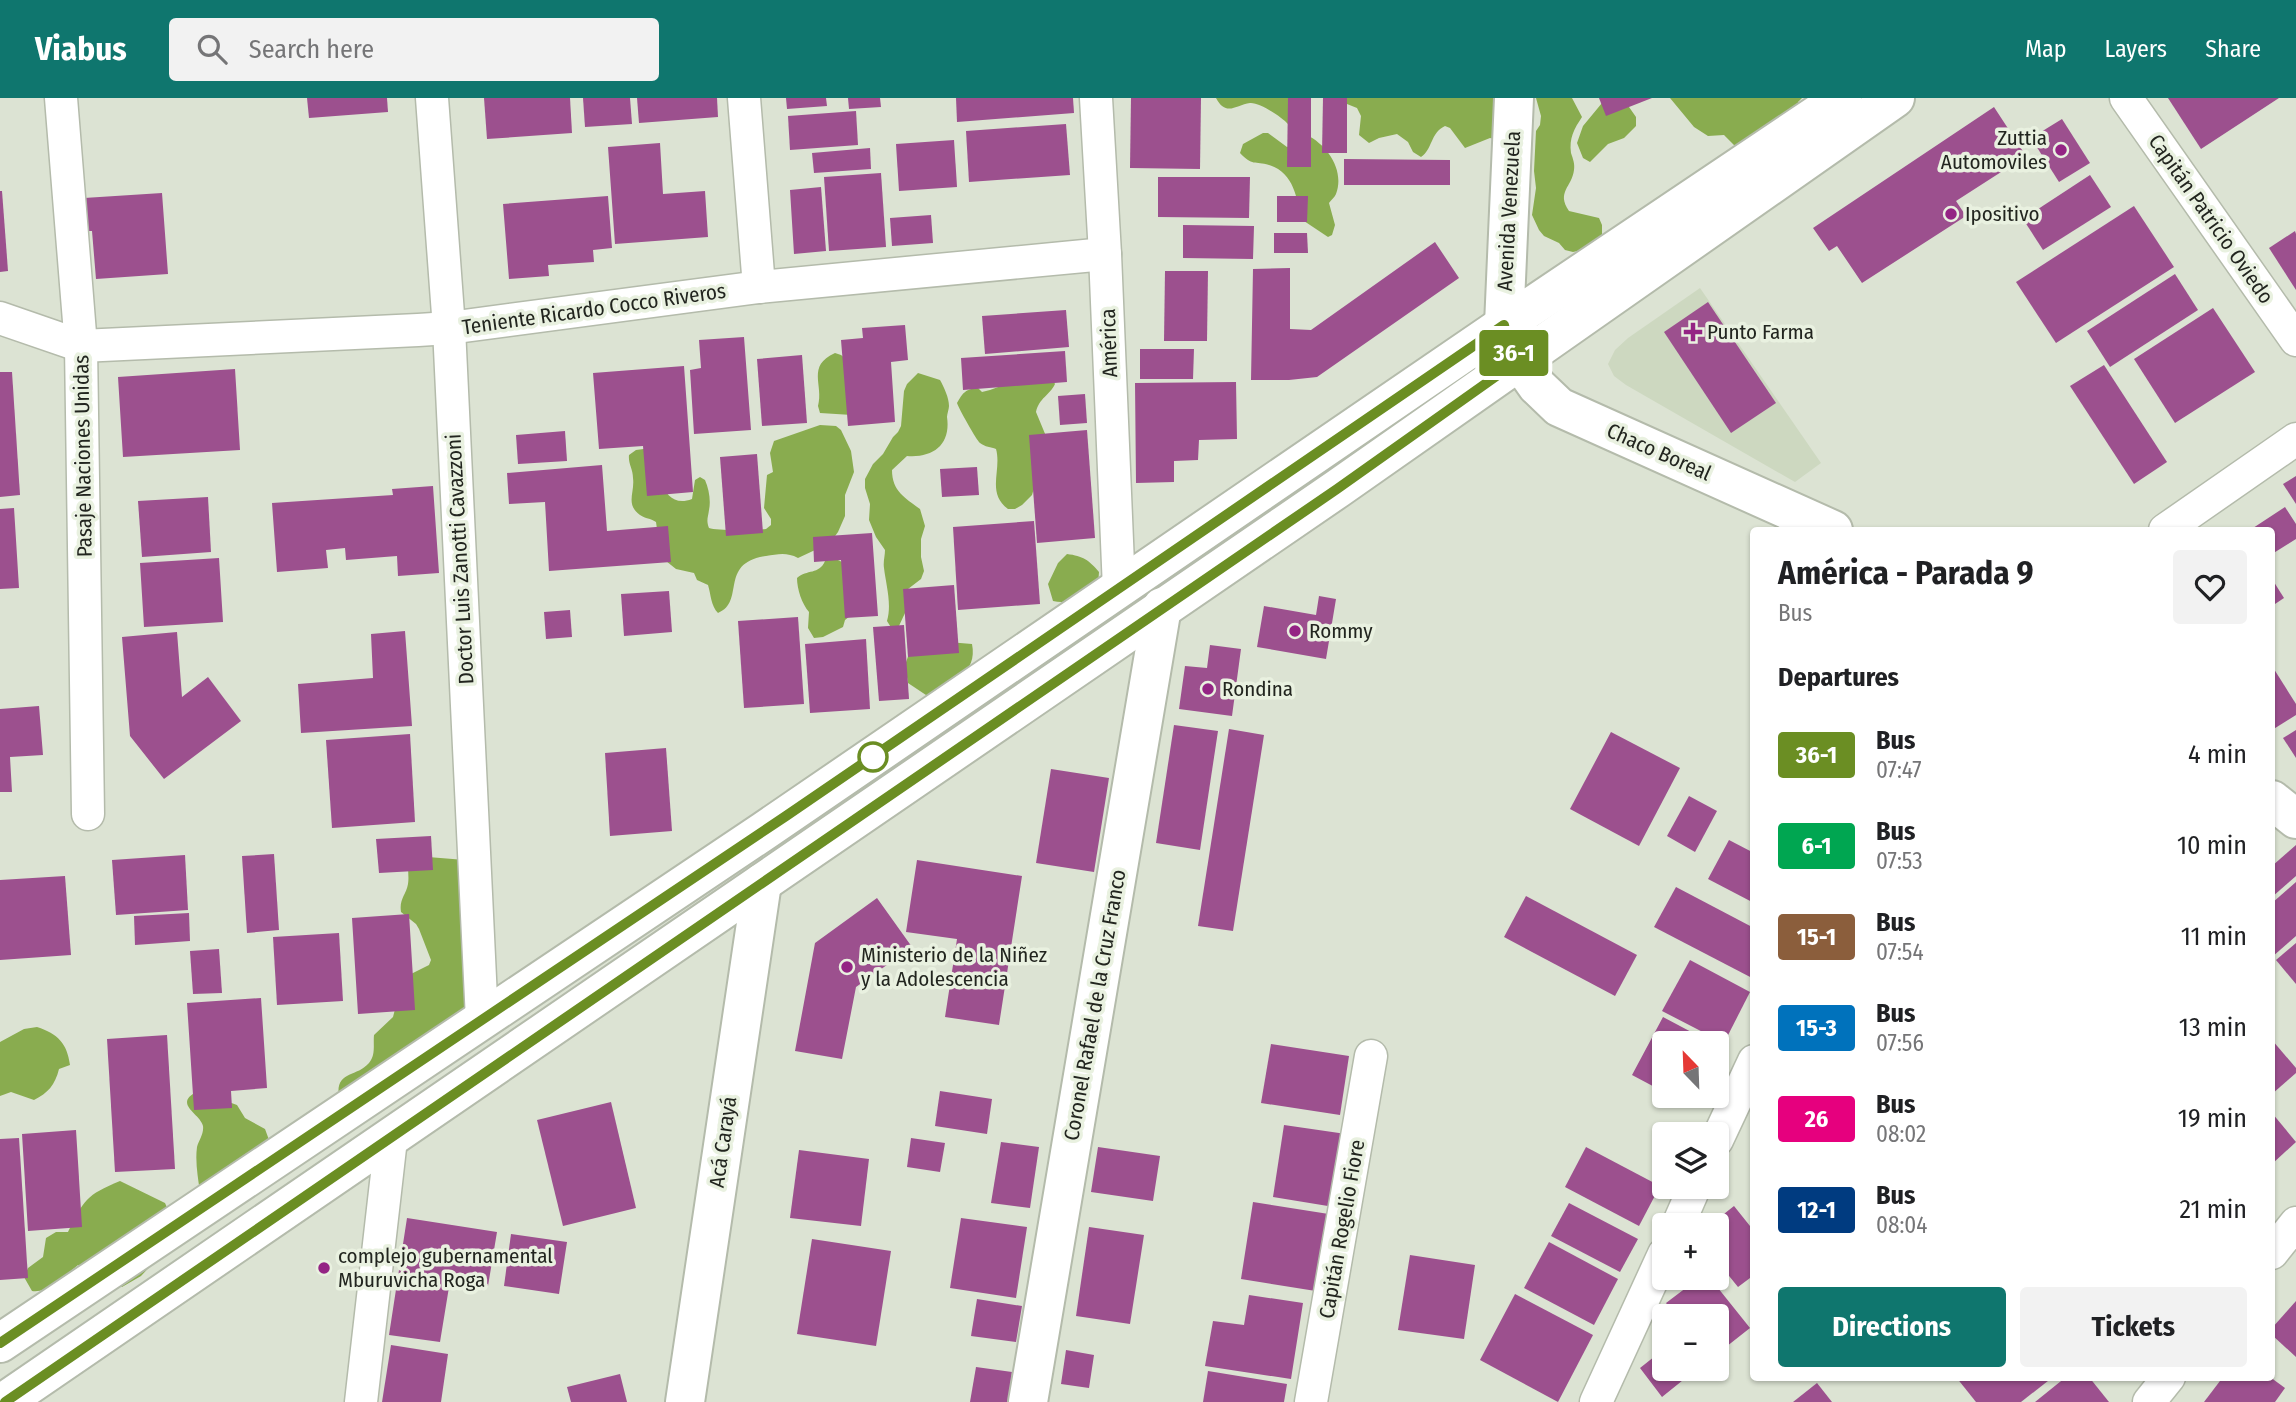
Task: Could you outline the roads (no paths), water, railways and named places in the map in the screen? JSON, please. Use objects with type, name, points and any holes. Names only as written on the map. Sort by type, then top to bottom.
[{"type":"main road","name":"Avenida Venezuela","points":[[1510,343],[1514,98]]},
{"type":"main road","points":[[5,1402],[1337,489],[1510,343],[1842,98]]},
{"type":"main road","points":[[0,1343],[1119,589],[1895,98]]},
{"type":"main road","name":"Chaco Boreal","points":[[1510,343],[1538,386],[1559,407],[1826,527]]},
{"type":"main road","name":"Coronel Rafael de la Cruz Franco","points":[[1028,1402],[1162,607]]},
{"type":"main road","points":[[2275,802],[2296,819]]},
{"type":"main road","name":"Acá Carayá","points":[[685,1402],[762,883]]},
{"type":"street","name":"Pasaje Naciones Unidas","points":[[61,98],[81,346],[88,814]]},
{"type":"street","name":"Doctor Luis Zanotti Cavazzoni","points":[[432,98],[449,328],[482,1020]]},
{"type":"street","points":[[744,98],[760,287]]},
{"type":"street","name":"América","points":[[1096,98],[1119,589]]},
{"type":"street","name":"Capitán Patricio Oviedo","points":[[2126,98],[2296,340]]},
{"type":"street","name":"Teniente Ricardo Cocco Riveros","points":[[81,346],[449,328],[760,287],[1105,254]]},
{"type":"street","points":[[0,318],[81,346]]},
{"type":"street","points":[[2169,527],[2296,439]]},
{"type":"street","name":"Capitán Rogelio Fiore","points":[[1311,1402],[1371,1056]]},
{"type":"street","points":[[1725,1122],[1750,1070]]},
{"type":"street","points":[[361,1402],[391,1139]]},
{"type":"street","points":[[2275,1249],[2296,1223]]},
{"type":"street","points":[[1596,1402],[1652,1280]]},
{"type":"place","name":"Zuttia Automoviles","points":[[2061,150]]},
{"type":"place","name":"Ipositivo","points":[[1951,214]]},
{"type":"place","name":"Punto Farma","points":[[1693,332]]},
{"type":"place","name":"Rommy","points":[[1295,631]]},
{"type":"place","name":"Rondina","points":[[1208,689]]},
{"type":"place","name":"Ministerio de la Niñez y la Adolescencia","points":[[847,967]]},
{"type":"place","name":"complejo gubernamental Mburuvicha Roga","points":[[324,1268]]}]
